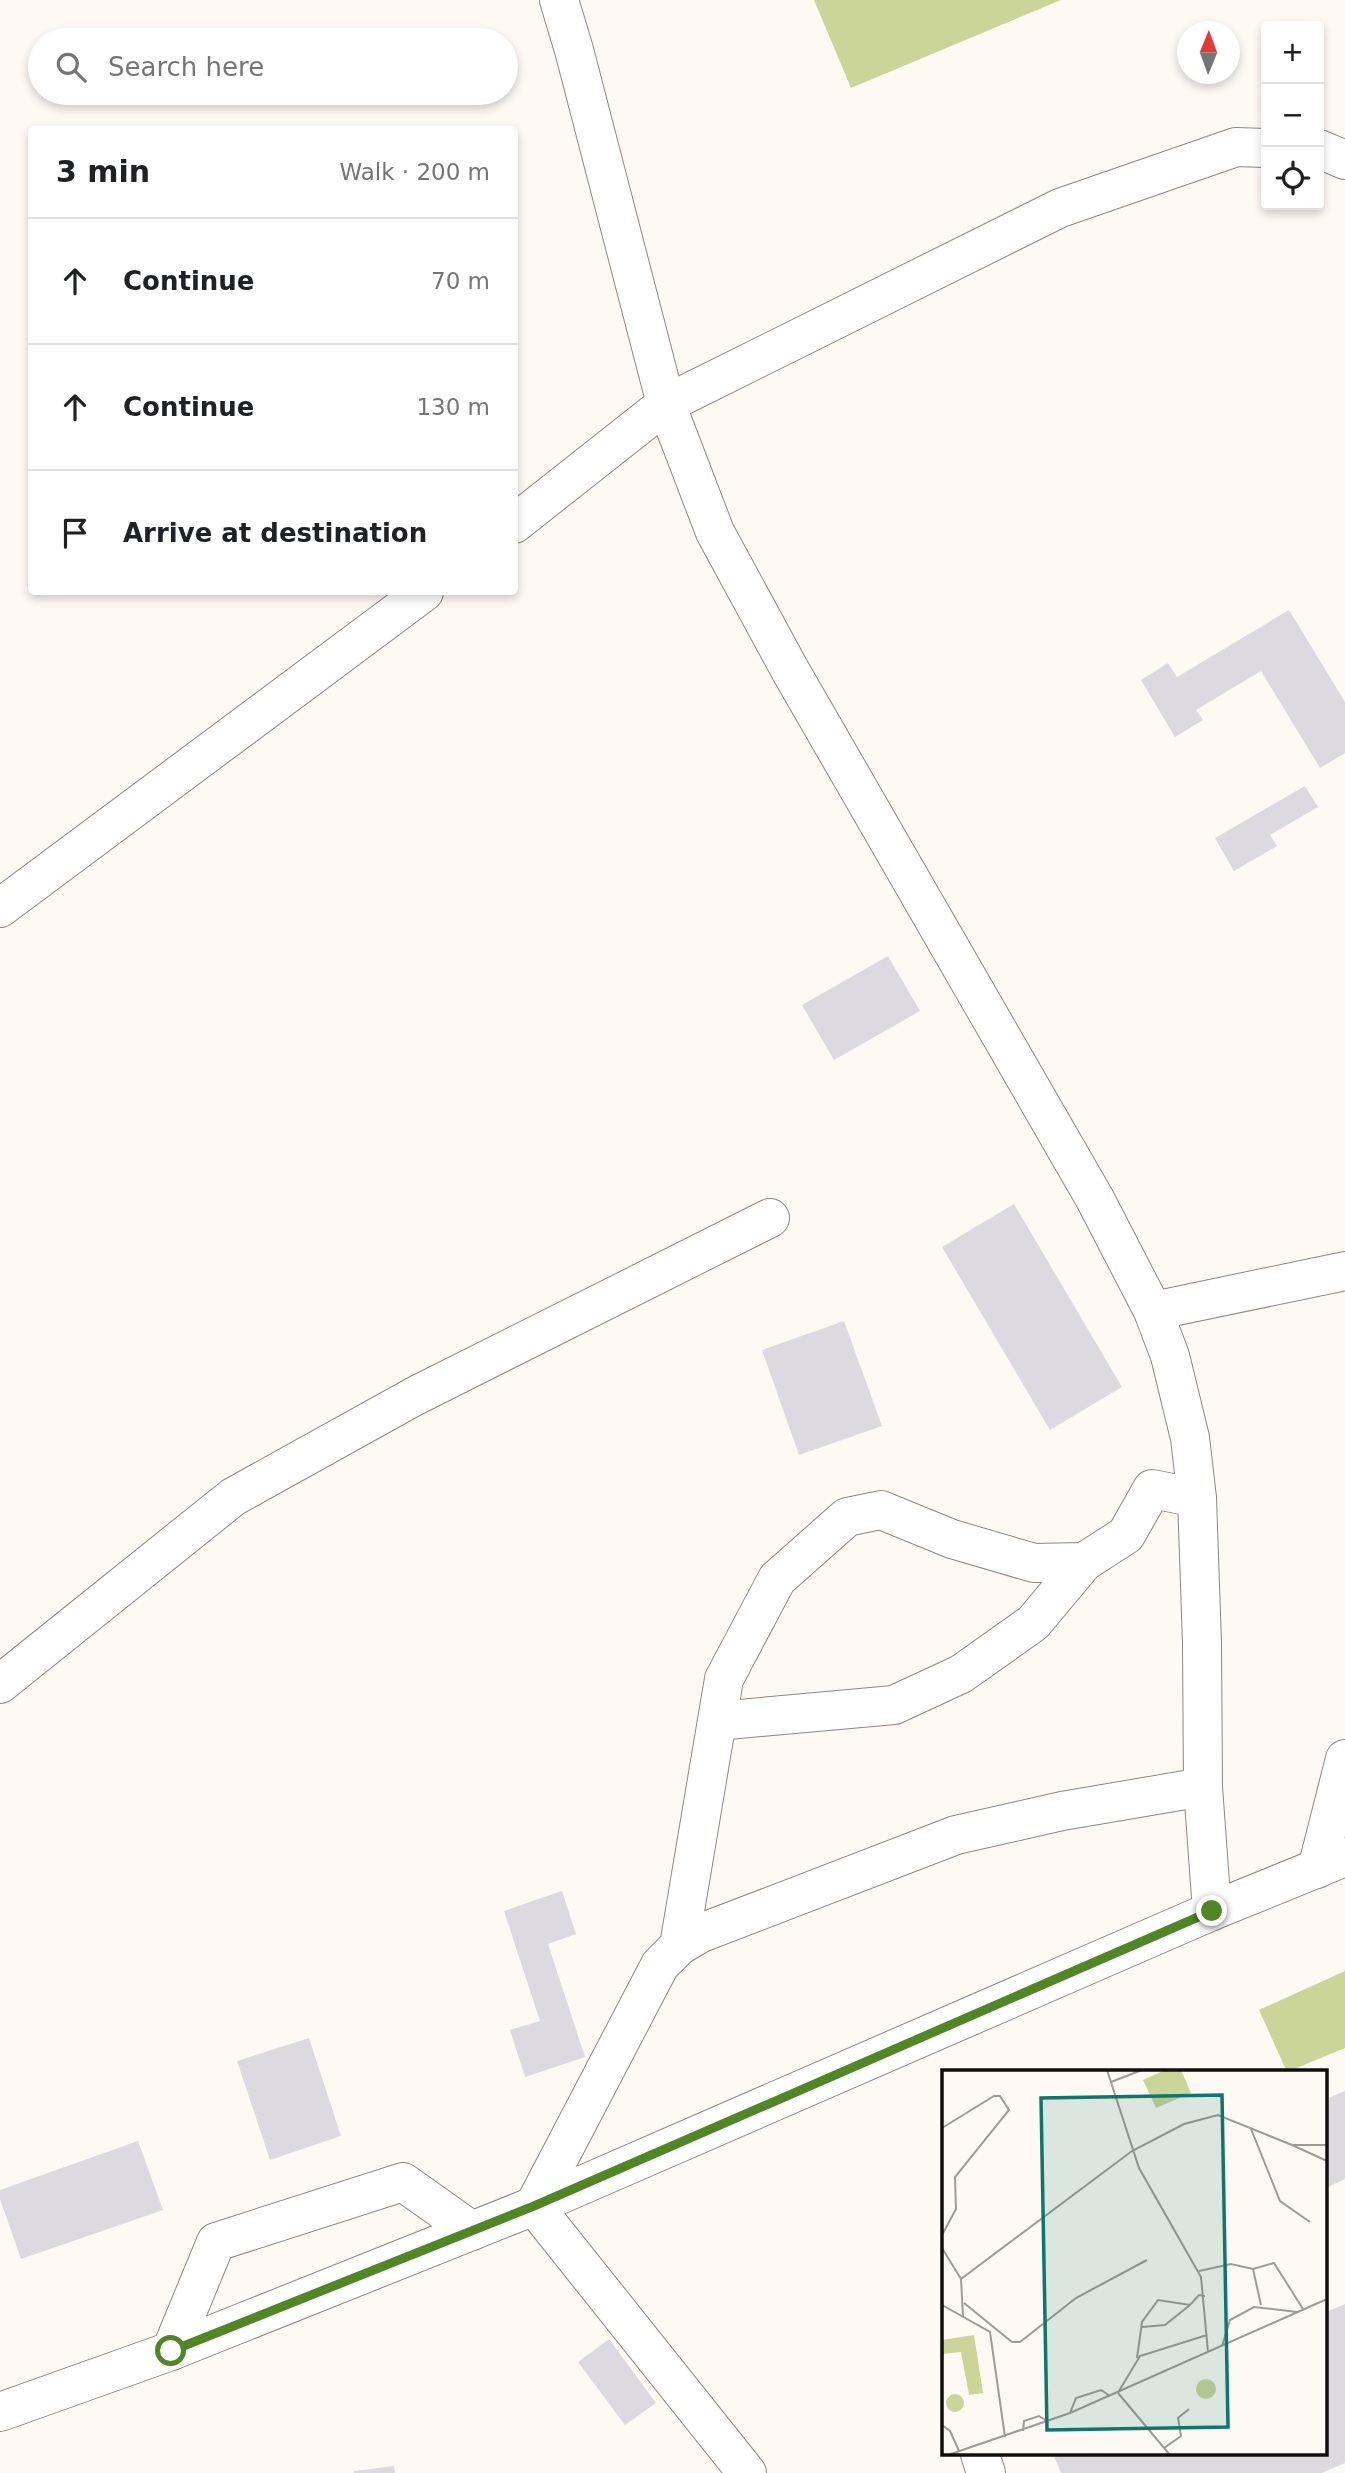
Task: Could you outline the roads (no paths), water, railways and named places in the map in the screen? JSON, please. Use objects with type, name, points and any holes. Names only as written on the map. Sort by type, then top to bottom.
[{"type":"street","points":[[559,0],[666,404],[715,533],[1095,1199],[1153,1311],[1170,1356],[1190,1438],[1197,1498],[1203,1787],[1212,1911]]},
{"type":"street","points":[[518,521],[666,404],[1060,208],[1236,147],[1261,148]]},
{"type":"street","points":[[1324,151],[1345,160]]},
{"type":"street","points":[[0,908],[420,595]]},
{"type":"street","points":[[0,1684],[233,1497],[415,1396],[770,1218]]},
{"type":"street","points":[[1153,1311],[1345,1271]]},
{"type":"street","points":[[717,1721],[894,1705],[961,1674],[1033,1623],[1084,1562],[1126,1535],[1152,1489],[1197,1498]]},
{"type":"street","points":[[679,1946],[724,1679],[777,1579],[847,1517],[881,1510],[951,1539],[1034,1563],[1084,1562]]},
{"type":"street","points":[[1,2411],[171,2351],[534,2206],[1212,1911],[1331,1863],[1345,1759]]},
{"type":"street","points":[[534,2206],[660,1965],[679,1946],[701,1933],[956,1835],[1062,1811],[1203,1787]]},
{"type":"street","points":[[171,2351],[216,2242],[402,2182],[472,2231]]},
{"type":"street","points":[[534,2206],[747,2473]]},
{"type":"street","points":[[981,2456],[986,2473]]}]
